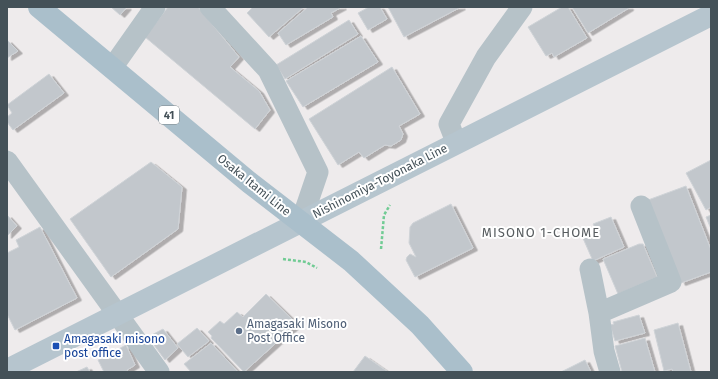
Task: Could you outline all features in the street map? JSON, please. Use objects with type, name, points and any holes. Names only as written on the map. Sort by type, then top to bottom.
[{"type":"main road","name":"Osaka Itami Line","points":[[39,7],[250,183],[351,261],[420,325],[462,372]]},
{"type":"main road","name":"Nishinomiya-Toyonaka Line","points":[[7,370],[456,142],[711,15]]},
{"type":"street","points":[[112,68],[155,7]]},
{"type":"street","points":[[210,7],[268,70],[318,172],[301,222]]},
{"type":"street","points":[[456,142],[449,124],[486,57],[522,7]]},
{"type":"street","points":[[7,160],[159,372]]},
{"type":"street","points":[[600,313],[671,282],[641,206]]},
{"type":"street","points":[[590,270],[600,313],[604,351],[610,372]]},
{"type":"path","points":[[381,249],[384,215]]},
{"type":"path","points":[[277,260],[306,262],[320,269]]},
{"type":"building","points":[[111,7],[127,7],[120,15]]},
{"type":"building","points":[[168,7],[198,7],[239,57],[230,67],[259,91],[270,110],[255,129],[145,37]]},
{"type":"building","points":[[253,7],[304,7],[269,37],[247,13]]},
{"type":"building","points":[[308,7],[342,7],[331,13],[333,17],[286,45],[278,33]]},
{"type":"building","points":[[369,7],[380,7],[387,19],[368,30],[358,13]]},
{"type":"building","points":[[388,7],[461,7],[404,37]]},
{"type":"building","points":[[562,7],[568,7],[587,38],[554,57],[552,53],[546,56],[528,27]]},
{"type":"building","points":[[572,7],[629,7],[629,8],[588,33]]},
{"type":"building","points":[[349,20],[358,34],[285,79],[276,65]]},
{"type":"building","points":[[361,36],[378,62],[303,107],[286,81]]},
{"type":"building","points":[[7,40],[18,51],[7,58]]},
{"type":"building","points":[[392,67],[420,114],[399,126],[403,134],[401,140],[391,146],[385,145],[364,158],[359,152],[338,165],[309,119]]},
{"type":"building","points":[[49,74],[64,93],[13,130],[7,122],[7,117],[12,113],[7,105]]},
{"type":"building","points":[[711,160],[711,207],[706,210],[686,173]]},
{"type":"building","points":[[151,162],[182,187],[178,229],[111,277],[70,219]]},
{"type":"building","points":[[686,186],[711,250],[711,272],[681,283],[648,200]]},
{"type":"building","points":[[451,204],[473,248],[415,277],[406,260],[410,254],[416,257],[409,243],[410,227],[413,223]]},
{"type":"building","points":[[7,215],[17,226],[7,236]]},
{"type":"building","points":[[711,215],[711,229],[706,217]]},
{"type":"building","points":[[611,217],[624,247],[593,261],[582,236],[597,231],[593,224]]},
{"type":"building","points":[[40,227],[77,298],[15,330],[7,314],[7,253],[19,247],[16,240]]},
{"type":"building","points":[[639,244],[643,244],[657,277],[618,294],[603,259]]},
{"type":"building","points":[[266,294],[297,324],[244,372],[211,338],[212,336],[208,332],[220,321],[224,324],[237,312],[243,317]]},
{"type":"building","points":[[639,315],[645,333],[615,341],[610,325],[614,324],[613,322]]},
{"type":"building","points":[[678,323],[691,372],[673,372],[672,369],[664,371],[654,330]]},
{"type":"building","points":[[197,328],[209,341],[188,357],[177,344]]},
{"type":"building","points":[[163,329],[178,348],[165,360],[148,337]]},
{"type":"building","points":[[645,338],[655,372],[622,372],[615,346]]},
{"type":"building","points":[[211,343],[238,372],[191,372],[184,364]]},
{"type":"building","points":[[126,345],[135,365],[127,370],[128,372],[104,372],[98,360]]},
{"type":"building","points":[[365,356],[388,372],[353,372]]},
{"type":"building","points":[[585,360],[591,372],[561,372]]},
{"type":"building","points":[[87,367],[90,372],[76,372]]},
{"type":"place","name":"Amagasaki Misono Post Office","points":[[239,331]]},
{"type":"place","name":"Amagasaki misono post office","points":[[56,346]]},
{"type":"district","name":"MISONO 1-CHOME","points":[[541,232]]}]
